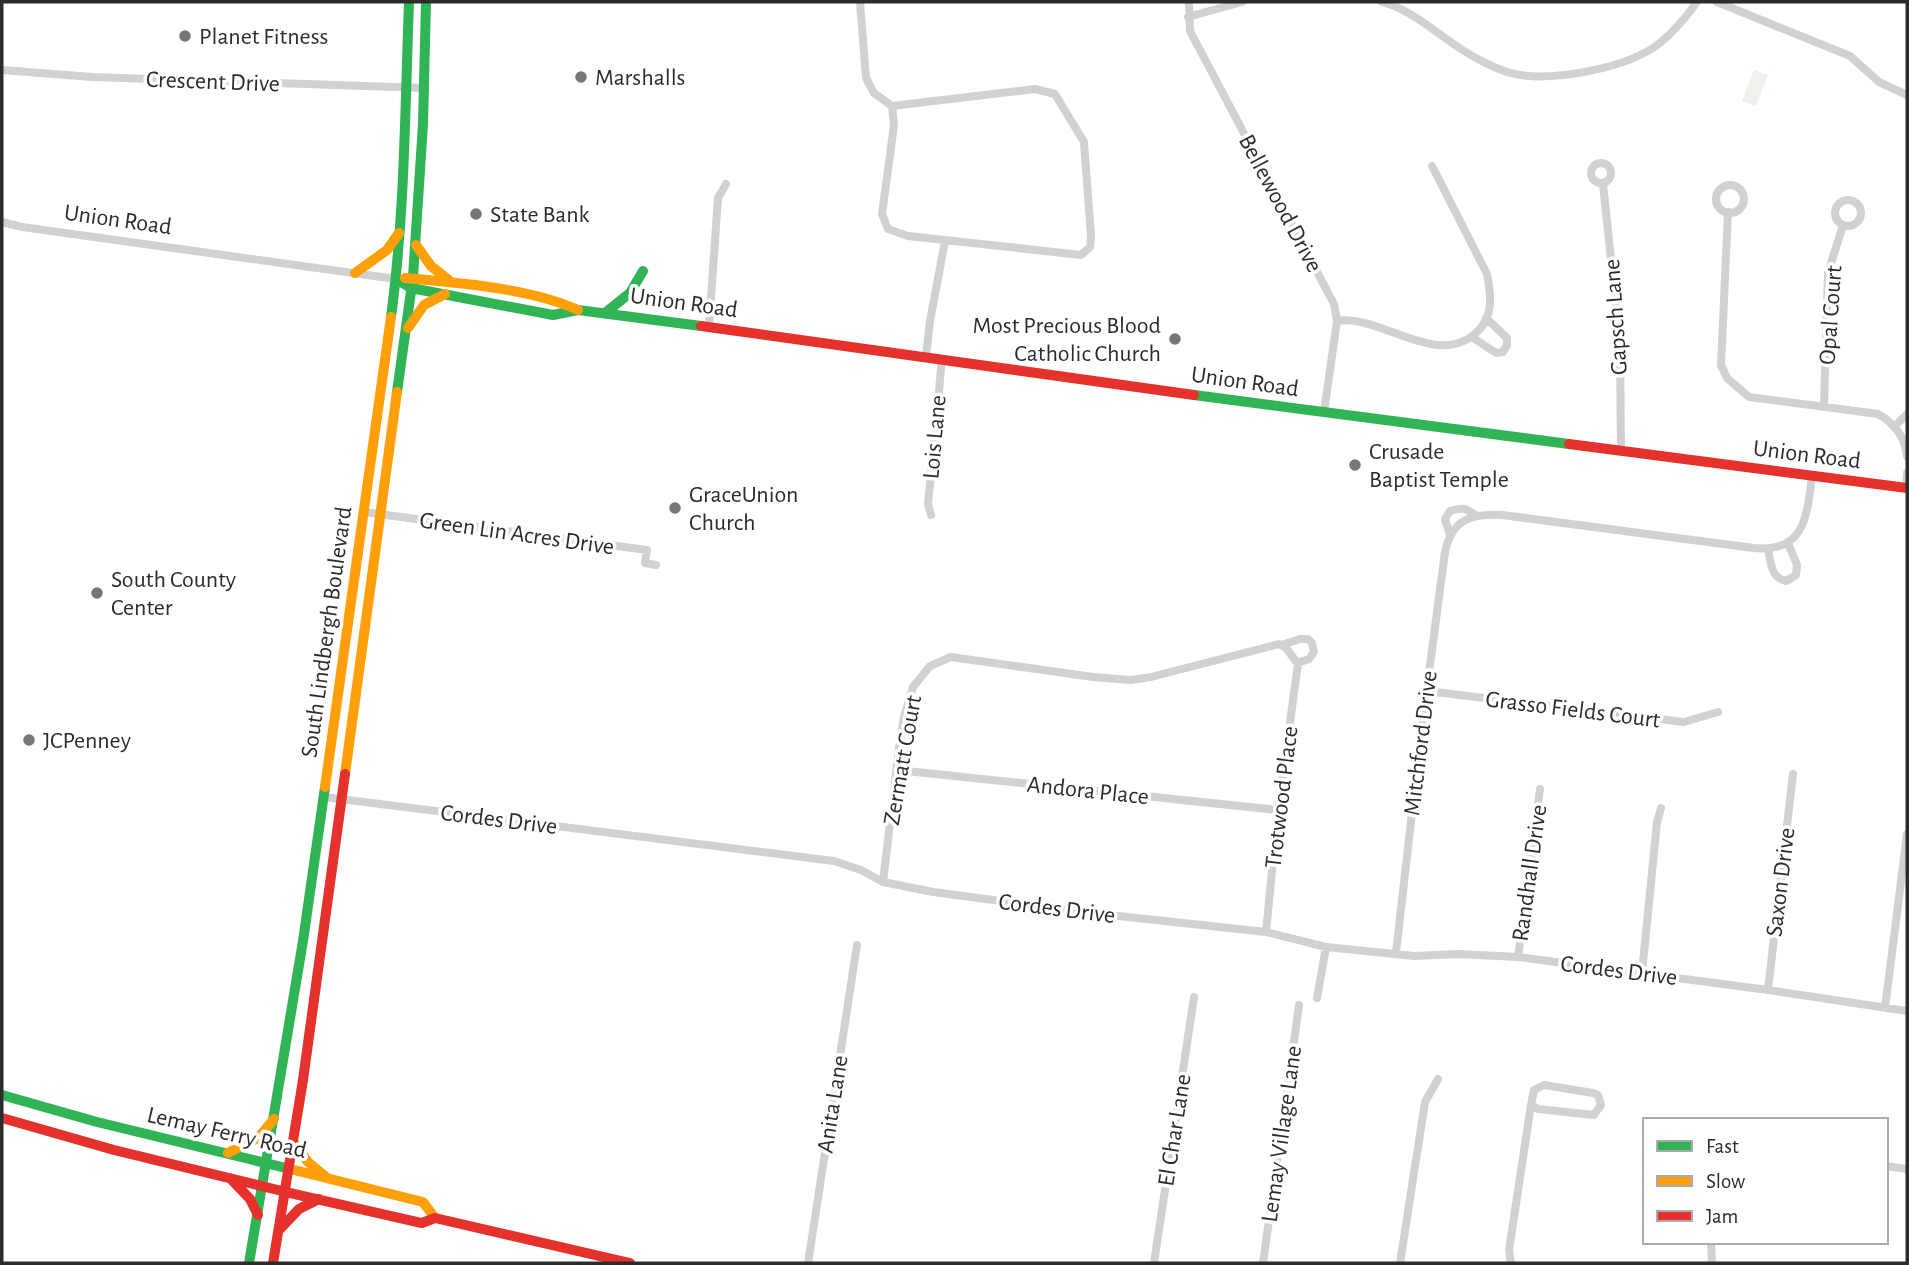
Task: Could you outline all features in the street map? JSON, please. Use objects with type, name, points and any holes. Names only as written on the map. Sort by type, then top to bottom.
[{"type":"main road","name":"South Lindbergh Boulevard","points":[[249,1263],[268,1164],[288,1018],[303,941],[396,279],[409,2]]},
{"type":"main road","name":"South Lindbergh Boulevard","points":[[273,1263],[295,1143],[406,332],[416,244],[426,2]]},
{"type":"main road","points":[[355,273],[387,250],[399,233]]},
{"type":"main road","points":[[416,244],[423,259],[433,270],[451,282]]},
{"type":"main road","points":[[605,313],[630,293],[643,271]]},
{"type":"main road","name":"Union Road","points":[[396,279],[445,294],[553,315],[578,310]]},
{"type":"main road","name":"Union Road","points":[[412,282],[451,282],[555,300],[578,310],[1906,488]]},
{"type":"main road","points":[[406,332],[424,305],[445,294]]},
{"type":"main road","name":"Lemay Ferry Road","points":[[2,1095],[97,1122],[423,1202],[435,1218]]},
{"type":"main road","name":"Lemay Ferry Road","points":[[2,1118],[114,1150],[286,1192],[422,1223],[435,1218],[630,1263]]},
{"type":"main road","points":[[228,1153],[259,1137],[275,1119]]},
{"type":"main road","points":[[295,1143],[308,1162],[326,1177]]},
{"type":"main road","points":[[229,1178],[250,1199],[258,1215]]},
{"type":"main road","points":[[279,1231],[299,1209],[319,1199]]},
{"type":"street","points":[[860,2],[866,78],[874,93],[892,106],[1035,89],[1055,94],[1084,142],[1090,247],[1081,255],[945,241],[908,236],[888,229],[882,215],[894,125],[892,106]]},
{"type":"street","name":"Bellewood Drive","points":[[1188,2],[1190,31],[1334,304],[1337,321],[1324,412]]},
{"type":"street","points":[[1188,16],[1242,2]]},
{"type":"street","points":[[1382,2],[1421,19],[1446,40],[1509,73],[1548,76],[1623,63],[1653,48],[1681,24],[1696,2]]},
{"type":"street","points":[[1717,2],[1850,56],[1878,82],[1907,95]]},
{"type":"street","name":"Crescent Drive","points":[[2,70],[92,77],[424,88]]},
{"type":"street","points":[[1337,321],[1353,319],[1433,345],[1472,337],[1486,318],[1490,311],[1491,294],[1487,274],[1432,166]]},
{"type":"street","points":[[709,326],[718,198],[726,184]]},
{"type":"street","name":"Gapsch Lane","points":[[1603,184],[1620,344],[1621,451]]},
{"type":"street","points":[[1728,212],[1721,365],[1727,378],[1749,397],[1878,414],[1894,426],[1904,442],[1907,456]]},
{"type":"street","name":"Union Road","points":[[2,222],[396,279]]},
{"type":"street","name":"Opal Court","points":[[1824,406],[1828,272],[1843,225]]},
{"type":"street","points":[[926,356],[945,241]]},
{"type":"street","points":[[1472,337],[1496,353],[1503,352],[1507,338],[1486,318]]},
{"type":"street","name":"Lois Lane","points":[[931,515],[928,503],[942,359]]},
{"type":"street","points":[[1894,426],[1907,414]]},
{"type":"street","points":[[1906,488],[1907,474]]},
{"type":"street","points":[[1768,549],[1777,577],[1786,582],[1796,575],[1797,565],[1788,543],[1806,519],[1812,476]]},
{"type":"street","name":"Mitchford Drive","points":[[1396,953],[1426,691],[1445,552],[1450,535],[1445,519],[1450,511],[1460,508],[1475,515],[1502,515],[1768,549],[1788,543]]},
{"type":"street","name":"Green Lin Acres Drive","points":[[364,512],[647,550],[645,563],[656,565]]},
{"type":"street","points":[[1450,535],[1462,521],[1475,515]]},
{"type":"street","name":"Trotwood Place","points":[[1266,932],[1297,663],[1309,659],[1314,652],[1308,639],[1282,645]]},
{"type":"street","name":"Zermatt Court","points":[[883,882],[904,717],[913,687],[930,666],[951,657],[1131,680],[1279,643],[1282,645]]},
{"type":"street","points":[[1282,645],[1297,663]]},
{"type":"street","name":"Grasso Fields Court","points":[[1426,691],[1684,722],[1718,712]]},
{"type":"street","name":"Andora Place","points":[[897,770],[1278,810]]},
{"type":"street","name":"Saxon Drive","points":[[1768,989],[1793,774]]},
{"type":"street","name":"Randhall Drive","points":[[1518,957],[1541,789]]},
{"type":"street","name":"Cordes Drive","points":[[324,797],[834,861],[861,870],[883,882],[933,892],[1266,932],[1326,947],[1414,956],[1458,954],[1518,957],[1768,989],[1907,1011]]},
{"type":"street","points":[[1642,973],[1657,822],[1661,807]]},
{"type":"street","points":[[1885,1008],[1903,906],[1907,834]]},
{"type":"street","name":"Anita Lane","points":[[808,1263],[857,945]]},
{"type":"street","points":[[1317,998],[1326,947]]},
{"type":"street","name":"El Char Lane","points":[[1153,1263],[1194,997]]},
{"type":"street","name":"Lemay Village Lane","points":[[1263,1263],[1299,1005]]},
{"type":"street","points":[[1400,1263],[1425,1102],[1438,1079]]},
{"type":"street","points":[[1511,1263],[1510,1243],[1531,1105],[1534,1090],[1544,1086],[1593,1093],[1598,1095],[1601,1105],[1594,1115],[1538,1110],[1531,1105]]},
{"type":"street","points":[[1888,1166],[1907,1169]]},
{"type":"street","points":[[1711,1244],[1712,1263]]},
{"type":"shaded area","points":[[1754,70],[1768,75],[1756,106],[1742,101]]},
{"type":"traffic: fast","points":[[391,317],[402,199],[409,2]]},
{"type":"traffic: fast","points":[[397,392],[413,277],[423,124],[426,2]]},
{"type":"traffic: fast","points":[[605,313],[630,293],[643,271]]},
{"type":"traffic: fast","points":[[396,279],[411,288],[553,315],[578,310],[701,326]]},
{"type":"traffic: fast","points":[[1194,395],[1569,444]]},
{"type":"traffic: fast","points":[[249,1263],[303,941],[325,787]]},
{"type":"traffic: fast","points":[[2,1095],[97,1122],[290,1169]]},
{"type":"traffic: slow","points":[[355,273],[387,250],[399,233]]},
{"type":"traffic: slow","points":[[416,245],[431,266],[451,282]]},
{"type":"traffic: slow","points":[[405,278],[538,296],[578,310]]},
{"type":"traffic: slow","points":[[408,328],[424,305],[445,294]]},
{"type":"traffic: slow","points":[[325,787],[391,317]]},
{"type":"traffic: slow","points":[[345,774],[397,392]]},
{"type":"traffic: slow","points":[[228,1153],[259,1137],[274,1119]]},
{"type":"traffic: slow","points":[[294,1143],[308,1162],[326,1177]]},
{"type":"traffic: slow","points":[[290,1169],[423,1202],[435,1218]]},
{"type":"traffic: jam","points":[[701,326],[1194,395]]},
{"type":"traffic: jam","points":[[1569,444],[1907,488]]},
{"type":"traffic: jam","points":[[273,1263],[303,1080],[345,774]]},
{"type":"traffic: jam","points":[[2,1118],[114,1150],[286,1192]]},
{"type":"traffic: jam","points":[[230,1178],[250,1199],[258,1215]]},
{"type":"traffic: jam","points":[[286,1192],[422,1223],[435,1218],[630,1263]]},
{"type":"traffic: jam","points":[[279,1230],[299,1209],[319,1199]]},
{"type":"place","name":"Planet Fitness","points":[[185,36]]},
{"type":"place","name":"Marshalls","points":[[581,77]]},
{"type":"place","name":"State Bank","points":[[476,214]]},
{"type":"place","name":"Most Precious Blood Catholic Church","points":[[1175,339]]},
{"type":"place","name":"Crusade Baptist Temple","points":[[1355,465]]},
{"type":"place","name":"GraceUnion Church","points":[[675,508]]},
{"type":"place","name":"South County Center","points":[[97,593]]},
{"type":"place","name":"JCPenney","points":[[29,740]]}]
